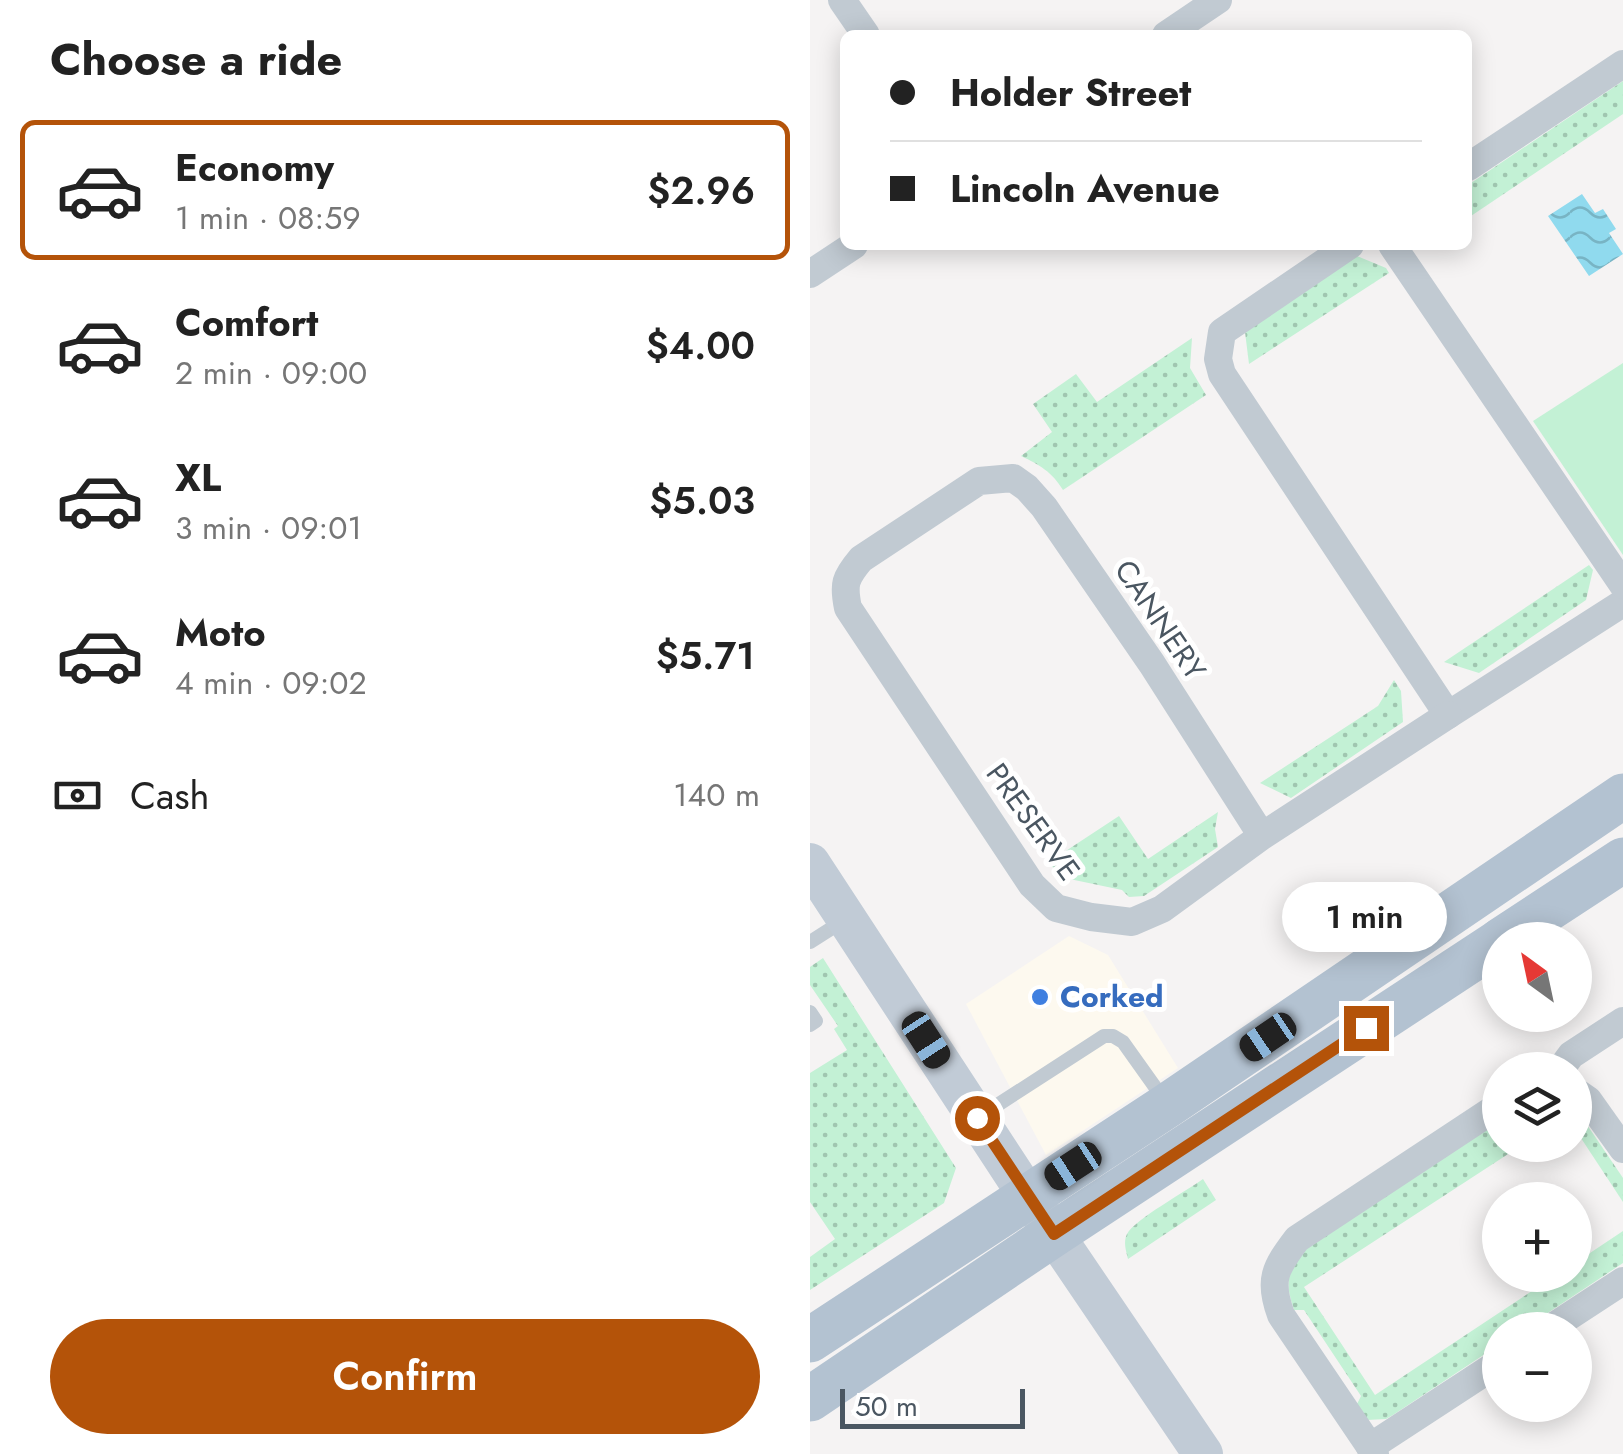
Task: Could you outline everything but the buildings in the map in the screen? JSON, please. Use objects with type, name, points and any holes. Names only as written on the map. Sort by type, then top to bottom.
[{"type":"main road","points":[[810,1340],[1168,1105],[1623,796]]},
{"type":"main road","points":[[1528,922],[1623,860]]},
{"type":"main road","points":[[810,1398],[1482,952]]},
{"type":"street","points":[[842,0],[863,30]]},
{"type":"street","points":[[1173,30],[1218,0]]},
{"type":"street","points":[[1472,164],[1623,64]]},
{"type":"street","points":[[810,274],[846,250]]},
{"type":"street","points":[[1343,250],[1222,332],[1218,359],[1222,374],[1448,716]]},
{"type":"street","points":[[1395,250],[1623,584]]},
{"type":"street","name":"CANNERY","points":[[979,481],[1014,478],[1044,508],[1152,664],[1262,836]]},
{"type":"street","name":"PRESERVE","points":[[979,481],[861,559],[849,573],[844,588],[848,608],[1032,885],[1056,908],[1091,917],[1132,922],[1162,910],[1262,836],[1623,603]]},
{"type":"street","points":[[810,864],[1203,1454]]},
{"type":"street","points":[[1576,1052],[1623,1021]]},
{"type":"street","points":[[1592,1105],[1623,1149]]},
{"type":"street","points":[[1482,1117],[1298,1239],[1279,1263],[1274,1281],[1274,1296],[1282,1315],[1372,1450],[1482,1374]]},
{"type":"street","points":[[1576,1312],[1623,1281]]},
{"type":"lane","points":[[810,942],[846,919]]},
{"type":"lane","points":[[810,1012],[816,1021],[810,1026]]},
{"type":"lane","points":[[977,1118],[1104,1036],[1123,1042],[1168,1105]]},
{"type":"shaded area","points":[[1069,936],[1108,955],[1178,1068],[1046,1155],[966,1004]]},
{"type":"green space","points":[[1623,81],[1623,114],[1472,215],[1472,182]]},
{"type":"green space","points":[[1357,256],[1386,268],[1389,273],[1249,364],[1245,332]]},
{"type":"green space","points":[[1192,338],[1190,368],[1206,395],[1063,490],[1045,470],[1021,456],[1052,432],[1033,404],[1076,374],[1097,402]]},
{"type":"green space","points":[[1623,363],[1623,555],[1533,421]]},
{"type":"green space","points":[[1589,565],[1593,570],[1586,600],[1479,673],[1444,662]]},
{"type":"green space","points":[[1394,680],[1401,691],[1403,722],[1291,798],[1260,783],[1378,706]]},
{"type":"green space","points":[[1218,812],[1218,847],[1144,896],[1129,897],[1122,890],[1060,877],[1049,862],[1119,816],[1148,859]]},
{"type":"green space","points":[[823,958],[956,1168],[944,1203],[810,1290],[810,1257],[835,1239],[810,1202],[810,1073],[847,1050],[834,1029],[838,1026],[810,985],[810,967]]},
{"type":"green space","points":[[1482,1132],[1482,1162],[1496,1162],[1304,1287],[1375,1395],[1482,1324],[1482,1356],[1386,1419],[1367,1420],[1356,1406],[1361,1396],[1304,1310],[1294,1310],[1289,1292],[1291,1271],[1305,1249]]},
{"type":"green space","points":[[1592,1132],[1623,1178],[1623,1202],[1592,1155]]},
{"type":"green space","points":[[1203,1179],[1216,1200],[1128,1259],[1125,1240],[1132,1228]]},
{"type":"green space","points":[[1623,1231],[1623,1263],[1592,1284],[1592,1252]]},
{"type":"green space","points":[[1530,1292],[1579,1292],[1549,1312],[1500,1312]]},
{"type":"water","points":[[1582,194],[1595,213],[1603,209],[1616,229],[1609,233],[1623,254],[1589,276],[1548,216]]},
{"type":"place","name":"Corked","points":[[1040,997]]},
{"type":"route","points":[[977,1118],[1054,1234],[1366,1028]]}]
